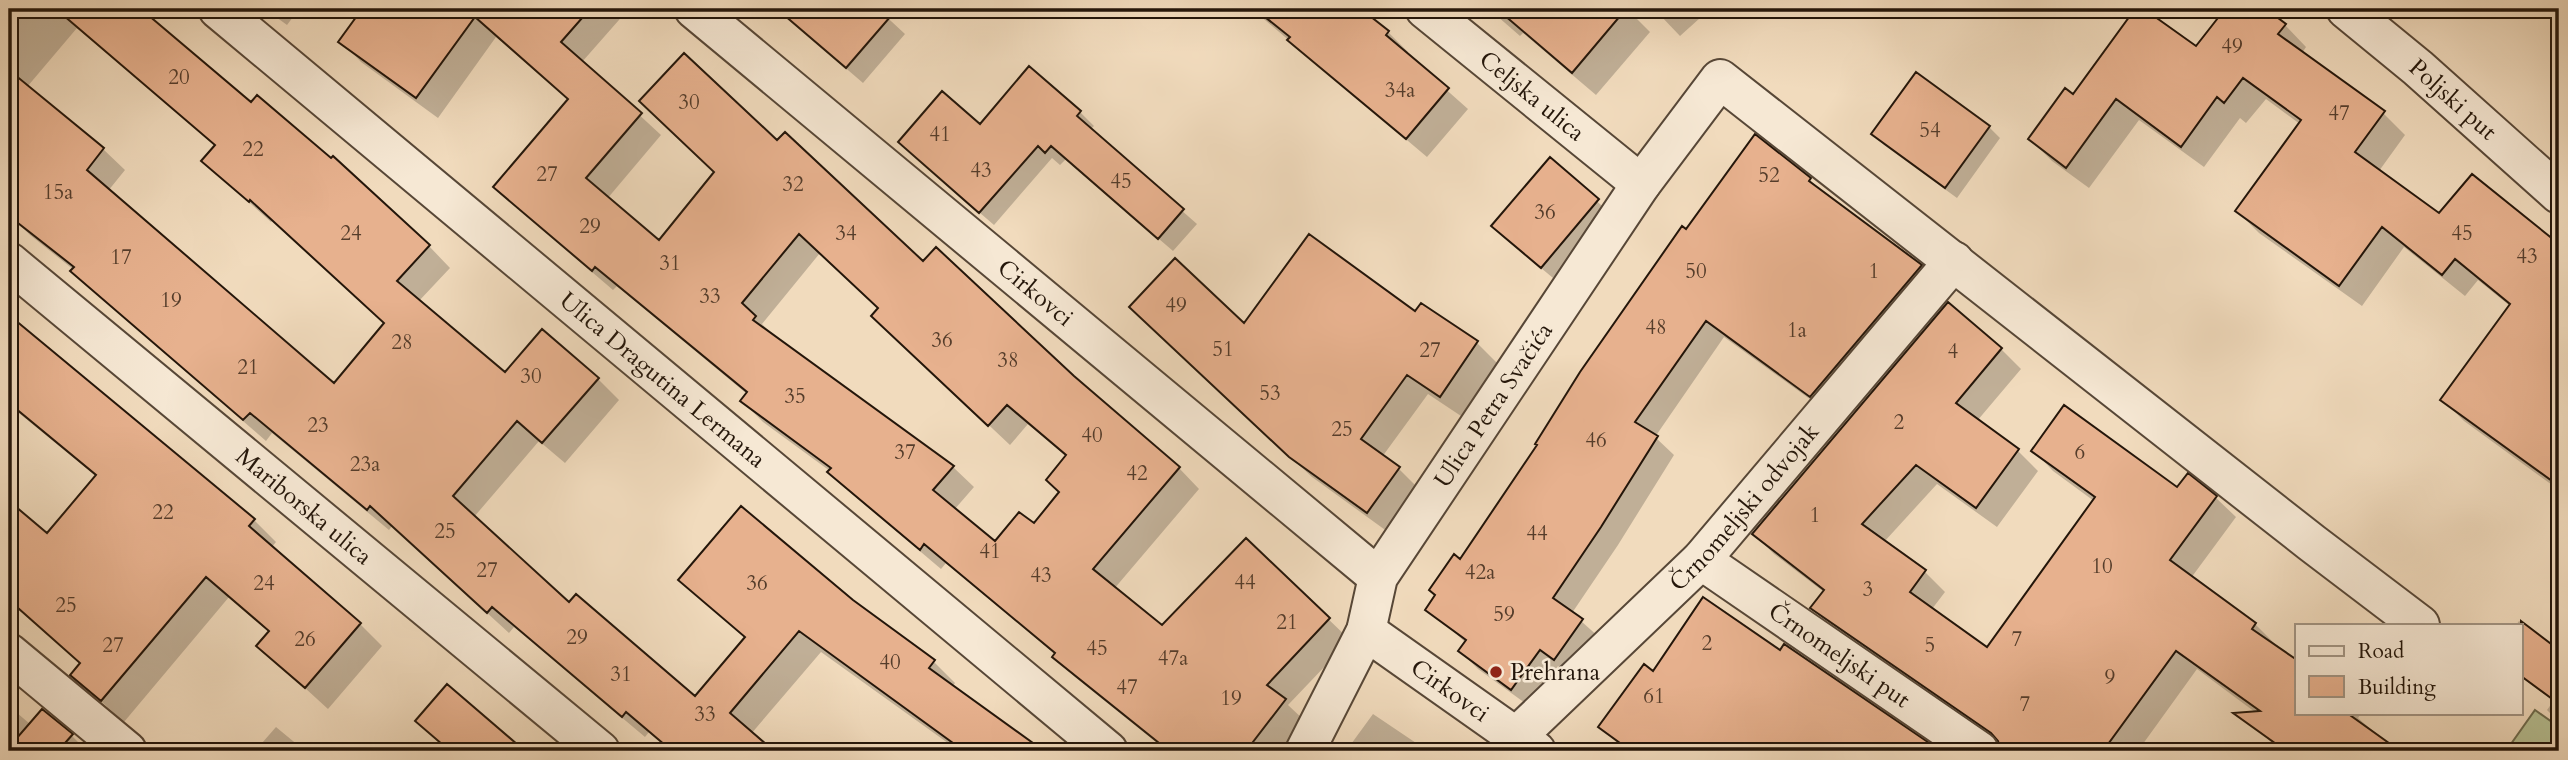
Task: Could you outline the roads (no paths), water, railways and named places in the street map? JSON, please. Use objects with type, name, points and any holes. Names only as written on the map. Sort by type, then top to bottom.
[{"type":"street","name":"Ulica Dragutina Lermana","points":[[218,9],[1108,751]]},
{"type":"street","name":"Cirkovci","points":[[694,9],[1378,577]]},
{"type":"street","name":"Celjska ulica","points":[[1425,9],[1641,184]]},
{"type":"street","name":"Poljski put","points":[[2346,9],[2418,68],[2559,194]]},
{"type":"street","name":"Ulica Petra Svačića","points":[[1305,751],[1366,631],[1378,577],[1641,184],[1720,79],[1954,261]]},
{"type":"street","name":"Črnomeljski odvojak","points":[[1526,744],[1701,560],[1954,261]]},
{"type":"street","points":[[1954,261],[2419,624]]},
{"type":"street","name":"Mariborska ulica","points":[[9,262],[600,751]]},
{"type":"street","name":"Črnomeljski put","points":[[1701,560],[1979,751]]},
{"type":"street","name":"Cirkovci","points":[[1366,631],[1526,744]]},
{"type":"street","points":[[9,653],[127,751]]},
{"type":"place","name":"Prehrana","points":[[1496,672]]}]
